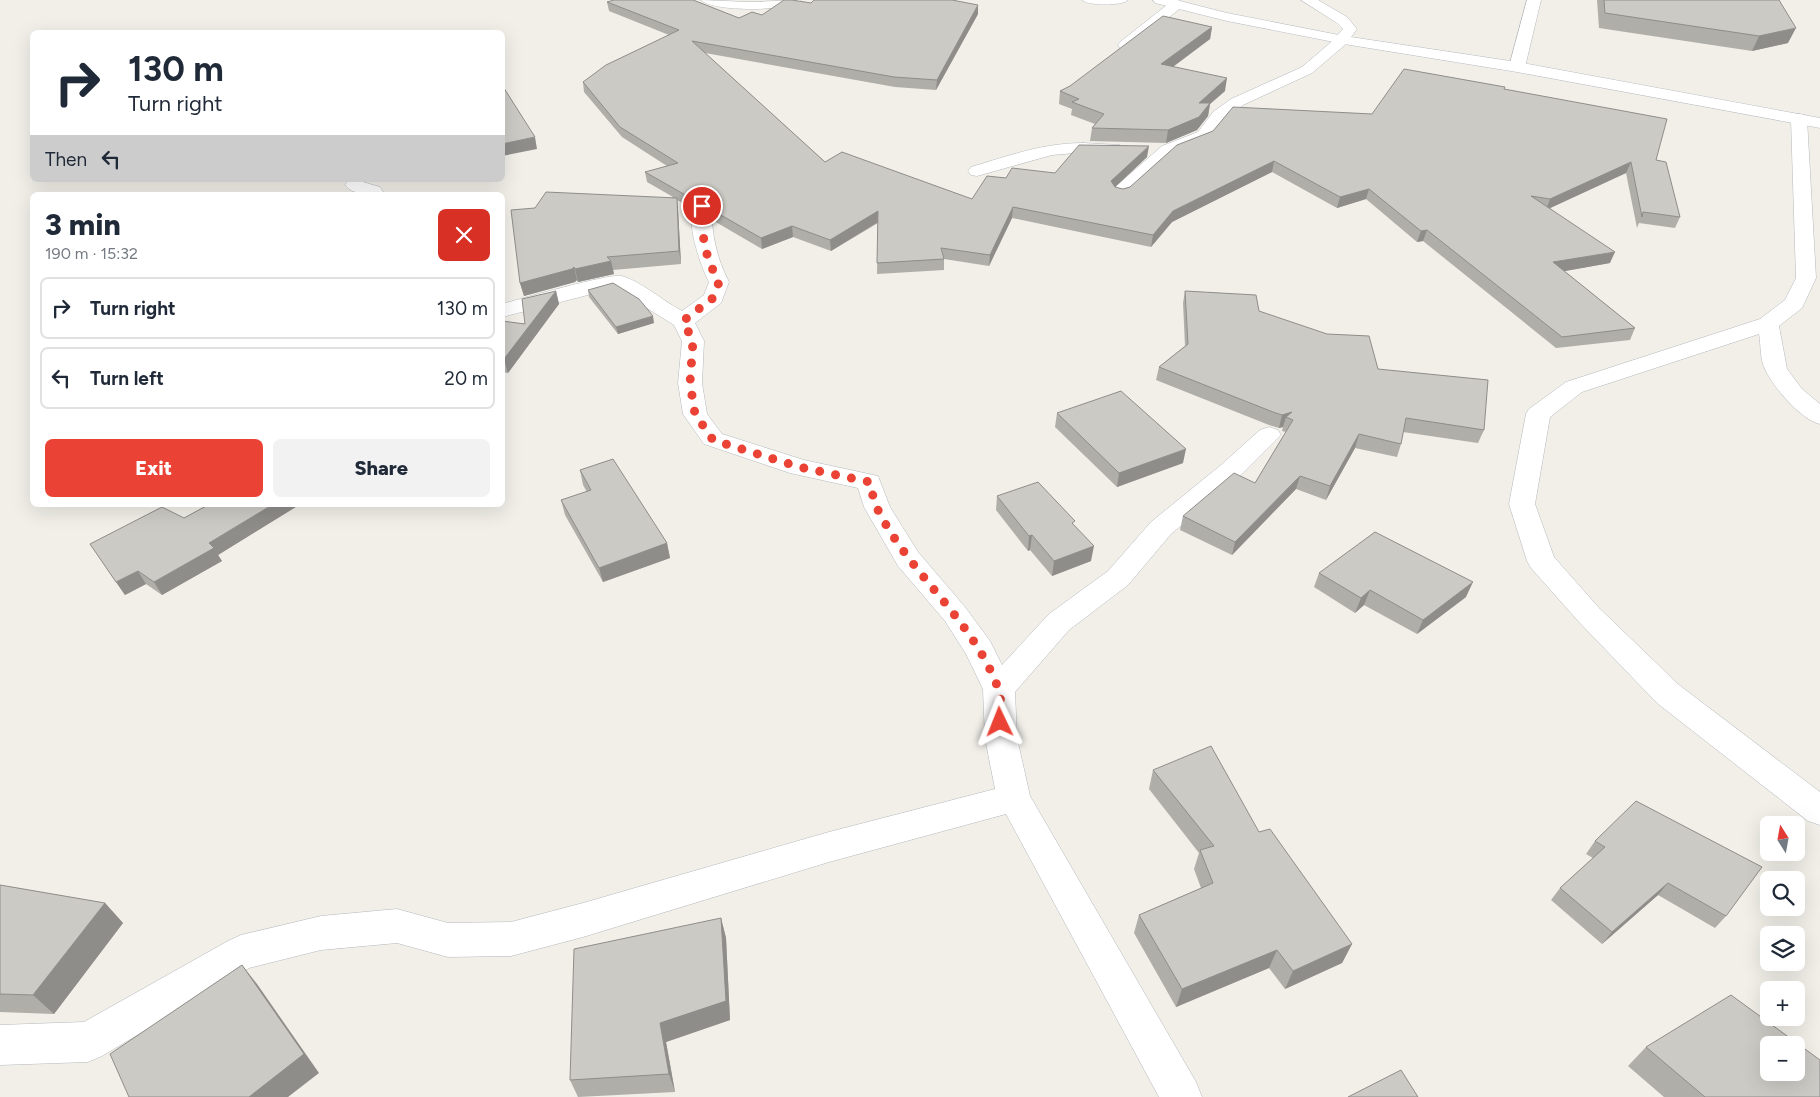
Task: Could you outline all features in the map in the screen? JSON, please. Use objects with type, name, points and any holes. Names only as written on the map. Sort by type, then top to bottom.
[{"type":"street","points":[[708,0],[750,6],[794,0]]},
{"type":"street","points":[[1089,0],[1121,0]]},
{"type":"street","points":[[1160,0],[1344,40],[1517,67],[1820,123]]},
{"type":"street","points":[[1121,192],[1168,150],[1204,136],[1219,116],[1237,102],[1307,70],[1314,62],[1344,40],[1350,29],[1342,20],[1308,0]]},
{"type":"street","points":[[1517,67],[1534,0]]},
{"type":"street","points":[[1116,52],[1177,4]]},
{"type":"street","points":[[1799,119],[1806,278],[1794,303],[1768,324],[1574,387],[1538,414],[1522,504],[1541,561],[1589,615],[1668,694],[1820,811]]},
{"type":"street","points":[[977,172],[1034,154],[1070,148],[1168,150]]},
{"type":"street","points":[[354,186],[374,192]]},
{"type":"street","points":[[683,321],[713,298],[719,282],[708,256],[702,234],[702,206]]},
{"type":"street","points":[[505,310],[617,281],[631,287],[653,304],[683,321],[693,341],[690,383],[695,414],[713,440],[799,467],[870,482],[877,507],[908,559],[955,614],[978,649],[999,690],[1000,738],[1014,798],[1181,1097]]},
{"type":"street","points":[[1768,324],[1776,369],[1794,394],[1820,417]]},
{"type":"street","points":[[999,690],[1059,622],[1118,578],[1161,528],[1230,471],[1269,435]]},
{"type":"street","points":[[0,1045],[88,1042],[241,953],[321,933],[397,926],[448,940],[511,939],[583,920],[829,847],[1014,798]]},
{"type":"building","points":[[614,0],[693,0],[739,18],[752,12],[762,15],[784,0],[811,3],[814,0],[952,0],[978,5],[937,80],[894,77],[692,41],[825,162],[842,152],[972,199],[987,176],[1006,178],[1012,168],[1055,173],[1079,145],[1149,146],[1111,181],[1115,187],[1123,189],[1130,187],[1177,145],[1213,131],[1233,107],[1372,114],[1404,69],[1667,119],[1656,160],[1666,162],[1680,217],[1643,212],[1642,217],[1631,162],[1550,199],[1531,196],[1615,252],[1553,262],[1635,328],[1562,337],[1427,230],[1421,231],[1369,189],[1340,197],[1274,161],[1173,211],[1153,235],[1013,207],[990,255],[941,248],[944,259],[877,263],[878,211],[830,240],[792,226],[761,238],[712,210],[712,195],[708,189],[700,187],[693,189],[689,197],[645,172],[678,163],[620,127],[583,82],[606,65],[679,30],[607,2]]},
{"type":"building","points":[[1604,0],[1779,0],[1796,28],[1759,36],[1605,13]]},
{"type":"building","points":[[1163,16],[1212,27],[1161,64],[1227,78],[1199,103],[1210,103],[1199,117],[1168,130],[1092,128],[1104,114],[1072,102],[1079,99],[1060,91],[1070,86]]},
{"type":"building","points":[[505,90],[535,137],[505,143]]},
{"type":"building","points":[[546,192],[677,198],[679,251],[607,257],[611,261],[575,269],[574,267],[520,283],[511,210],[535,208]]},
{"type":"building","points":[[613,283],[639,299],[653,316],[616,327],[588,290]]},
{"type":"building","points":[[556,291],[505,358],[505,321],[525,324],[522,299]]},
{"type":"building","points":[[1185,291],[1256,295],[1259,311],[1327,334],[1369,336],[1378,369],[1488,380],[1484,430],[1406,418],[1401,444],[1359,434],[1330,486],[1300,476],[1235,542],[1183,516],[1234,473],[1255,483],[1293,420],[1286,417],[1292,412],[1282,415],[1273,412],[1159,367],[1188,344]]},
{"type":"building","points":[[1121,391],[1186,449],[1119,473],[1057,413]]},
{"type":"building","points":[[613,459],[667,543],[599,568],[561,500],[591,490],[580,470]]},
{"type":"building","points":[[1038,482],[1075,521],[1072,523],[1094,546],[1054,561],[1032,535],[1029,536],[997,496]]},
{"type":"building","points":[[162,507],[184,518],[204,507],[269,507],[209,543],[214,548],[154,582],[138,571],[116,582],[90,544]]},
{"type":"building","points":[[1375,532],[1473,582],[1423,620],[1370,590],[1361,598],[1319,573]]},
{"type":"building","points":[[1211,746],[1259,832],[1270,829],[1352,944],[1293,971],[1277,950],[1182,989],[1139,915],[1213,883],[1200,850],[1214,846],[1153,770]]},
{"type":"building","points":[[1636,801],[1762,867],[1726,916],[1668,883],[1612,932],[1560,888],[1605,847],[1595,841]]},
{"type":"building","points":[[0,885],[105,903],[33,995],[0,994]]},
{"type":"building","points":[[721,918],[726,1001],[660,1023],[669,1074],[570,1080],[574,949]]},
{"type":"building","points":[[242,965],[304,1054],[249,1097],[129,1097],[110,1054]]},
{"type":"building","points":[[1731,995],[1760,1016],[1760,1026],[1773,1026],[1787,1036],[1760,1036],[1760,1081],[1805,1081],[1805,1049],[1820,1060],[1820,1097],[1705,1097],[1646,1047]]},
{"type":"building","points":[[1401,1070],[1418,1097],[1348,1097]]},
{"type":"route","points":[[702,206],[702,234],[708,256],[719,282],[713,298],[683,321],[693,341],[690,383],[695,414],[713,440],[799,467],[870,482],[877,507],[908,559],[955,614],[978,649],[999,690],[1000,722]]}]
